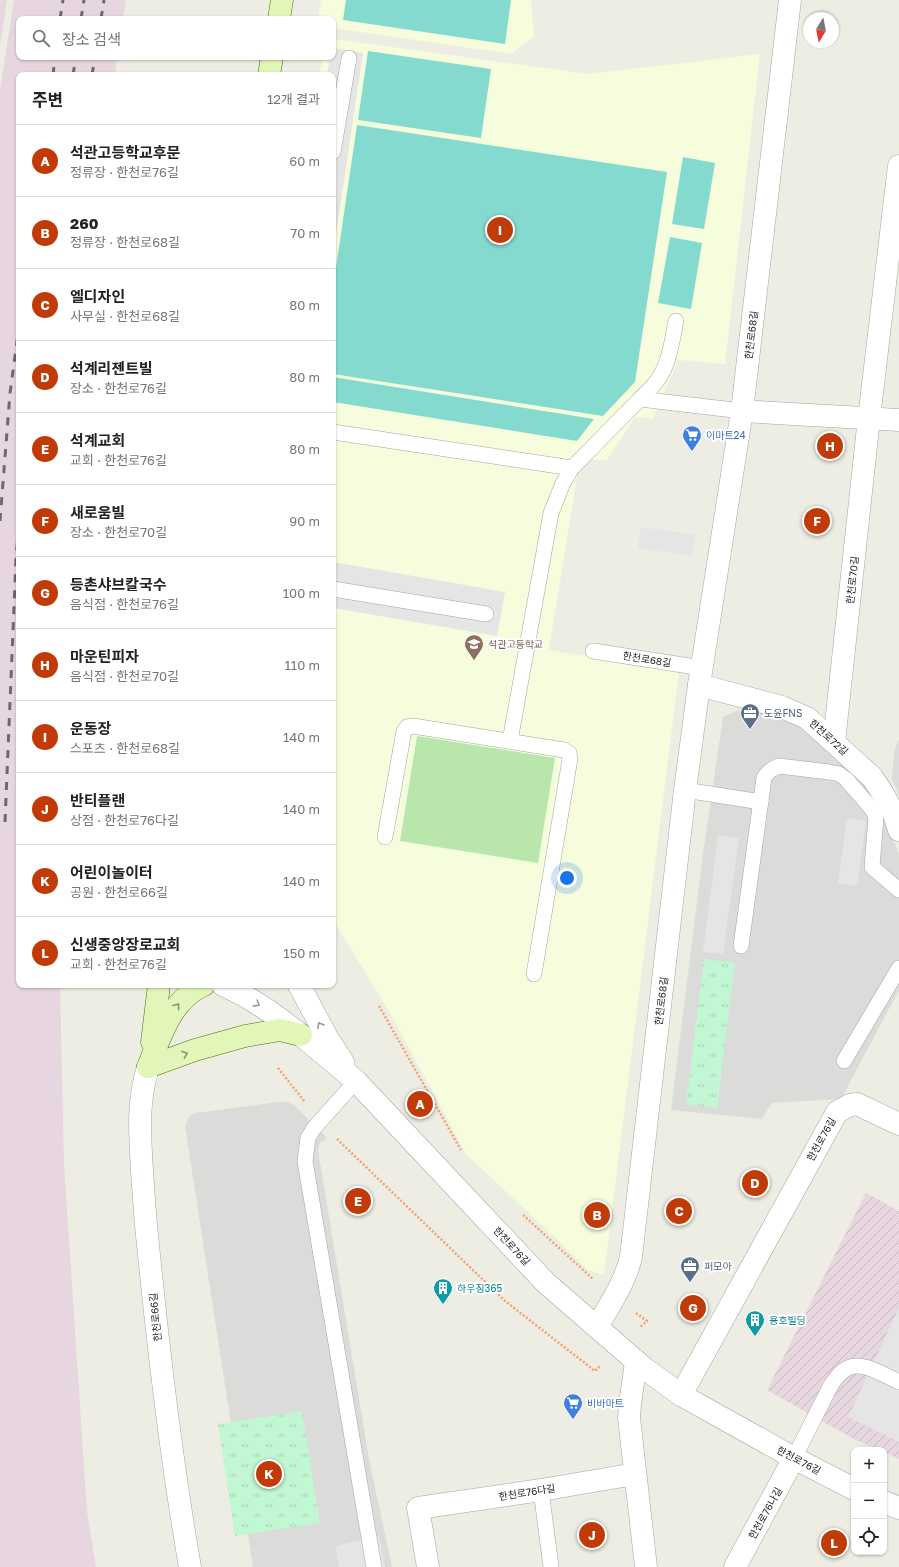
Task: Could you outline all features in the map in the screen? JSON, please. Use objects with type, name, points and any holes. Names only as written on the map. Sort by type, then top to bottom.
[{"type":"main road","points":[[279,16],[282,0]]},
{"type":"main road","points":[[270,72],[272,60]]},
{"type":"main road","points":[[148,1067],[159,988]]},
{"type":"main road","points":[[148,1067],[165,1026],[175,1008],[188,995],[199,988]]},
{"type":"main road","points":[[148,1067],[195,1050],[245,1036],[280,1030],[301,1035]]},
{"type":"street","name":"한천로68길","points":[[597,1327],[621,1288],[628,1271],[631,1257],[685,790],[742,411],[790,0]]},
{"type":"street","name":"한천로70길","points":[[834,742],[869,418],[896,224],[899,166]]},
{"type":"street","points":[[742,411],[899,420]]},
{"type":"street","name":"한천로72길","points":[[701,676],[796,712],[807,718],[872,777],[894,814],[899,830]]},
{"type":"street","points":[[229,988],[269,1011],[301,1035],[356,1081]]},
{"type":"street","points":[[301,988],[328,1039],[356,1081]]},
{"type":"street","name":"한천로66길","points":[[148,1067],[141,1098],[140,1121],[146,1229],[165,1405],[190,1567]]},
{"type":"street","name":"한천로76길","points":[[356,1081],[546,1283],[636,1362],[681,1396],[851,1487]]},
{"type":"street","name":"한천로76길","points":[[681,1396],[837,1112],[850,1105],[857,1104],[899,1124]]},
{"type":"street","points":[[636,1362],[629,1418],[646,1567]]},
{"type":"street","name":"한천로76나길","points":[[735,1567],[794,1458]]},
{"type":"street","name":"한천로76다길","points":[[428,1567],[418,1508],[636,1474]]},
{"type":"street","points":[[887,1503],[899,1508]]},
{"type":"lane","points":[[336,133],[348,58]]},
{"type":"lane","points":[[510,741],[551,514],[563,483],[572,468],[660,377],[669,355],[676,321]]},
{"type":"lane","points":[[640,399],[742,411]]},
{"type":"lane","points":[[336,432],[572,468]]},
{"type":"lane","points":[[336,589],[486,614]]},
{"type":"lane","name":"한천로68길","points":[[592,651],[701,676]]},
{"type":"lane","points":[[384,837],[404,731],[407,727],[413,726],[510,741],[564,750],[569,753],[570,756],[534,974]]},
{"type":"lane","points":[[741,946],[764,778],[768,772],[780,766],[829,772],[839,774],[846,779],[872,809],[876,817],[872,867],[899,890]]},
{"type":"lane","points":[[685,790],[761,802]]},
{"type":"lane","points":[[844,1061],[899,968]]},
{"type":"lane","points":[[356,1081],[314,1128],[308,1138],[305,1160],[374,1567]]},
{"type":"lane","points":[[794,1458],[831,1384],[839,1374],[847,1368],[856,1366],[867,1368],[899,1382]]},
{"type":"lane","points":[[541,1490],[551,1567]]},
{"type":"shaded area","points":[[0,0],[7,0],[0,45]]},
{"type":"shaded area","points":[[14,0],[126,0],[123,16],[16,16],[16,60],[117,60],[115,72],[16,72],[16,988],[60,988],[64,1164],[87,1512],[96,1567],[0,1567],[0,90]]},
{"type":"shaded area","points":[[321,0],[531,0],[534,37],[511,54],[336,28],[336,16],[318,16]]},
{"type":"shaded area","points":[[346,0],[511,0],[505,44],[343,20]]},
{"type":"shaded area","name":"석관고등학교","points":[[336,39],[588,74],[760,54],[725,364],[678,360],[653,419],[635,417],[606,461],[580,458],[549,650],[679,672],[604,1275],[588,1270],[467,1155],[390,1013],[336,925],[336,72],[320,72],[322,60],[336,60]]},
{"type":"shaded area","points":[[336,48],[363,53],[336,235],[336,72],[328,72],[330,60],[336,60]]},
{"type":"shaded area","points":[[368,51],[491,69],[481,138],[358,120]]},
{"type":"shaded area","points":[[357,125],[667,172],[635,382],[603,416],[336,374],[336,268]]},
{"type":"shaded area","points":[[683,157],[715,163],[704,229],[672,224]]},
{"type":"shaded area","points":[[670,237],[702,243],[691,309],[658,303]]},
{"type":"shaded area","points":[[336,377],[594,419],[577,441],[336,402]]},
{"type":"shaded area","points":[[641,527],[696,535],[692,556],[638,548]]},
{"type":"shaded area","points":[[336,563],[505,592],[497,636],[336,609]]},
{"type":"shaded area","points":[[746,707],[796,720],[856,775],[869,791],[899,853],[899,990],[841,1099],[772,1103],[762,1119],[671,1110],[703,854],[723,717]]},
{"type":"shaded area","points":[[899,739],[899,795],[892,779],[894,752]]},
{"type":"shaded area","points":[[847,818],[866,821],[857,886],[838,883]]},
{"type":"shaded area","points":[[718,835],[739,838],[723,954],[703,952]]},
{"type":"shaded area","points":[[288,1102],[295,1106],[327,1138],[320,1143],[318,1150],[369,1459],[392,1567],[253,1567],[185,1126],[189,1117],[195,1113]]},
{"type":"shaded area","points":[[866,1193],[899,1211],[899,1459],[887,1453],[887,1447],[872,1447],[856,1440],[767,1390]]},
{"type":"shaded area","points":[[899,1308],[899,1442],[848,1417]]},
{"type":"shaded area","points":[[379,1536],[385,1567],[339,1567],[335,1546]]},
{"type":"green space","points":[[417,736],[555,758],[538,863],[400,841]]},
{"type":"green space","points":[[704,959],[735,963],[717,1108],[686,1104]]},
{"type":"green space","points":[[302,1411],[320,1523],[235,1536],[218,1424]]},
{"type":"railway","points":[[60,16],[63,0]]},
{"type":"railway","points":[[81,16],[84,0]]},
{"type":"railway","points":[[101,16],[104,0]]},
{"type":"railway","points":[[53,72],[55,60]]},
{"type":"railway","points":[[74,72],[76,60]]},
{"type":"railway","points":[[92,72],[94,60]]},
{"type":"railway","points":[[0,521],[10,393],[16,349]]},
{"type":"railway","points":[[5,822],[16,559]]},
{"type":"place","name":"운동장","points":[[500,230]]},
{"type":"place","name":"마운틴피자","points":[[830,446]]},
{"type":"place","name":"이마트24","points":[[692,452]]},
{"type":"place","name":"새로움빌","points":[[817,521]]},
{"type":"place","name":"석관고등학교","points":[[474,661]]},
{"type":"place","name":"도윤FNS","points":[[750,730]]},
{"type":"place","name":"석관고등학교후문","points":[[420,1104]]},
{"type":"place","name":"석계리젠트빌","points":[[755,1183]]},
{"type":"place","name":"석계교회","points":[[358,1201]]},
{"type":"place","name":"엘디자인","points":[[679,1211]]},
{"type":"place","name":"260","points":[[597,1215]]},
{"type":"place","name":"퍼모아","points":[[690,1283]]},
{"type":"place","name":"하우징365","points":[[443,1305]]},
{"type":"place","name":"등촌샤브칼국수","points":[[693,1308]]},
{"type":"place","name":"용호빌딩","points":[[755,1337]]},
{"type":"place","name":"비바마트","points":[[573,1420]]},
{"type":"place","name":"어린이놀이터","points":[[269,1474]]},
{"type":"place","name":"반티플랜","points":[[592,1535]]},
{"type":"place","name":"신생중앙장로교회","points":[[834,1543]]}]
